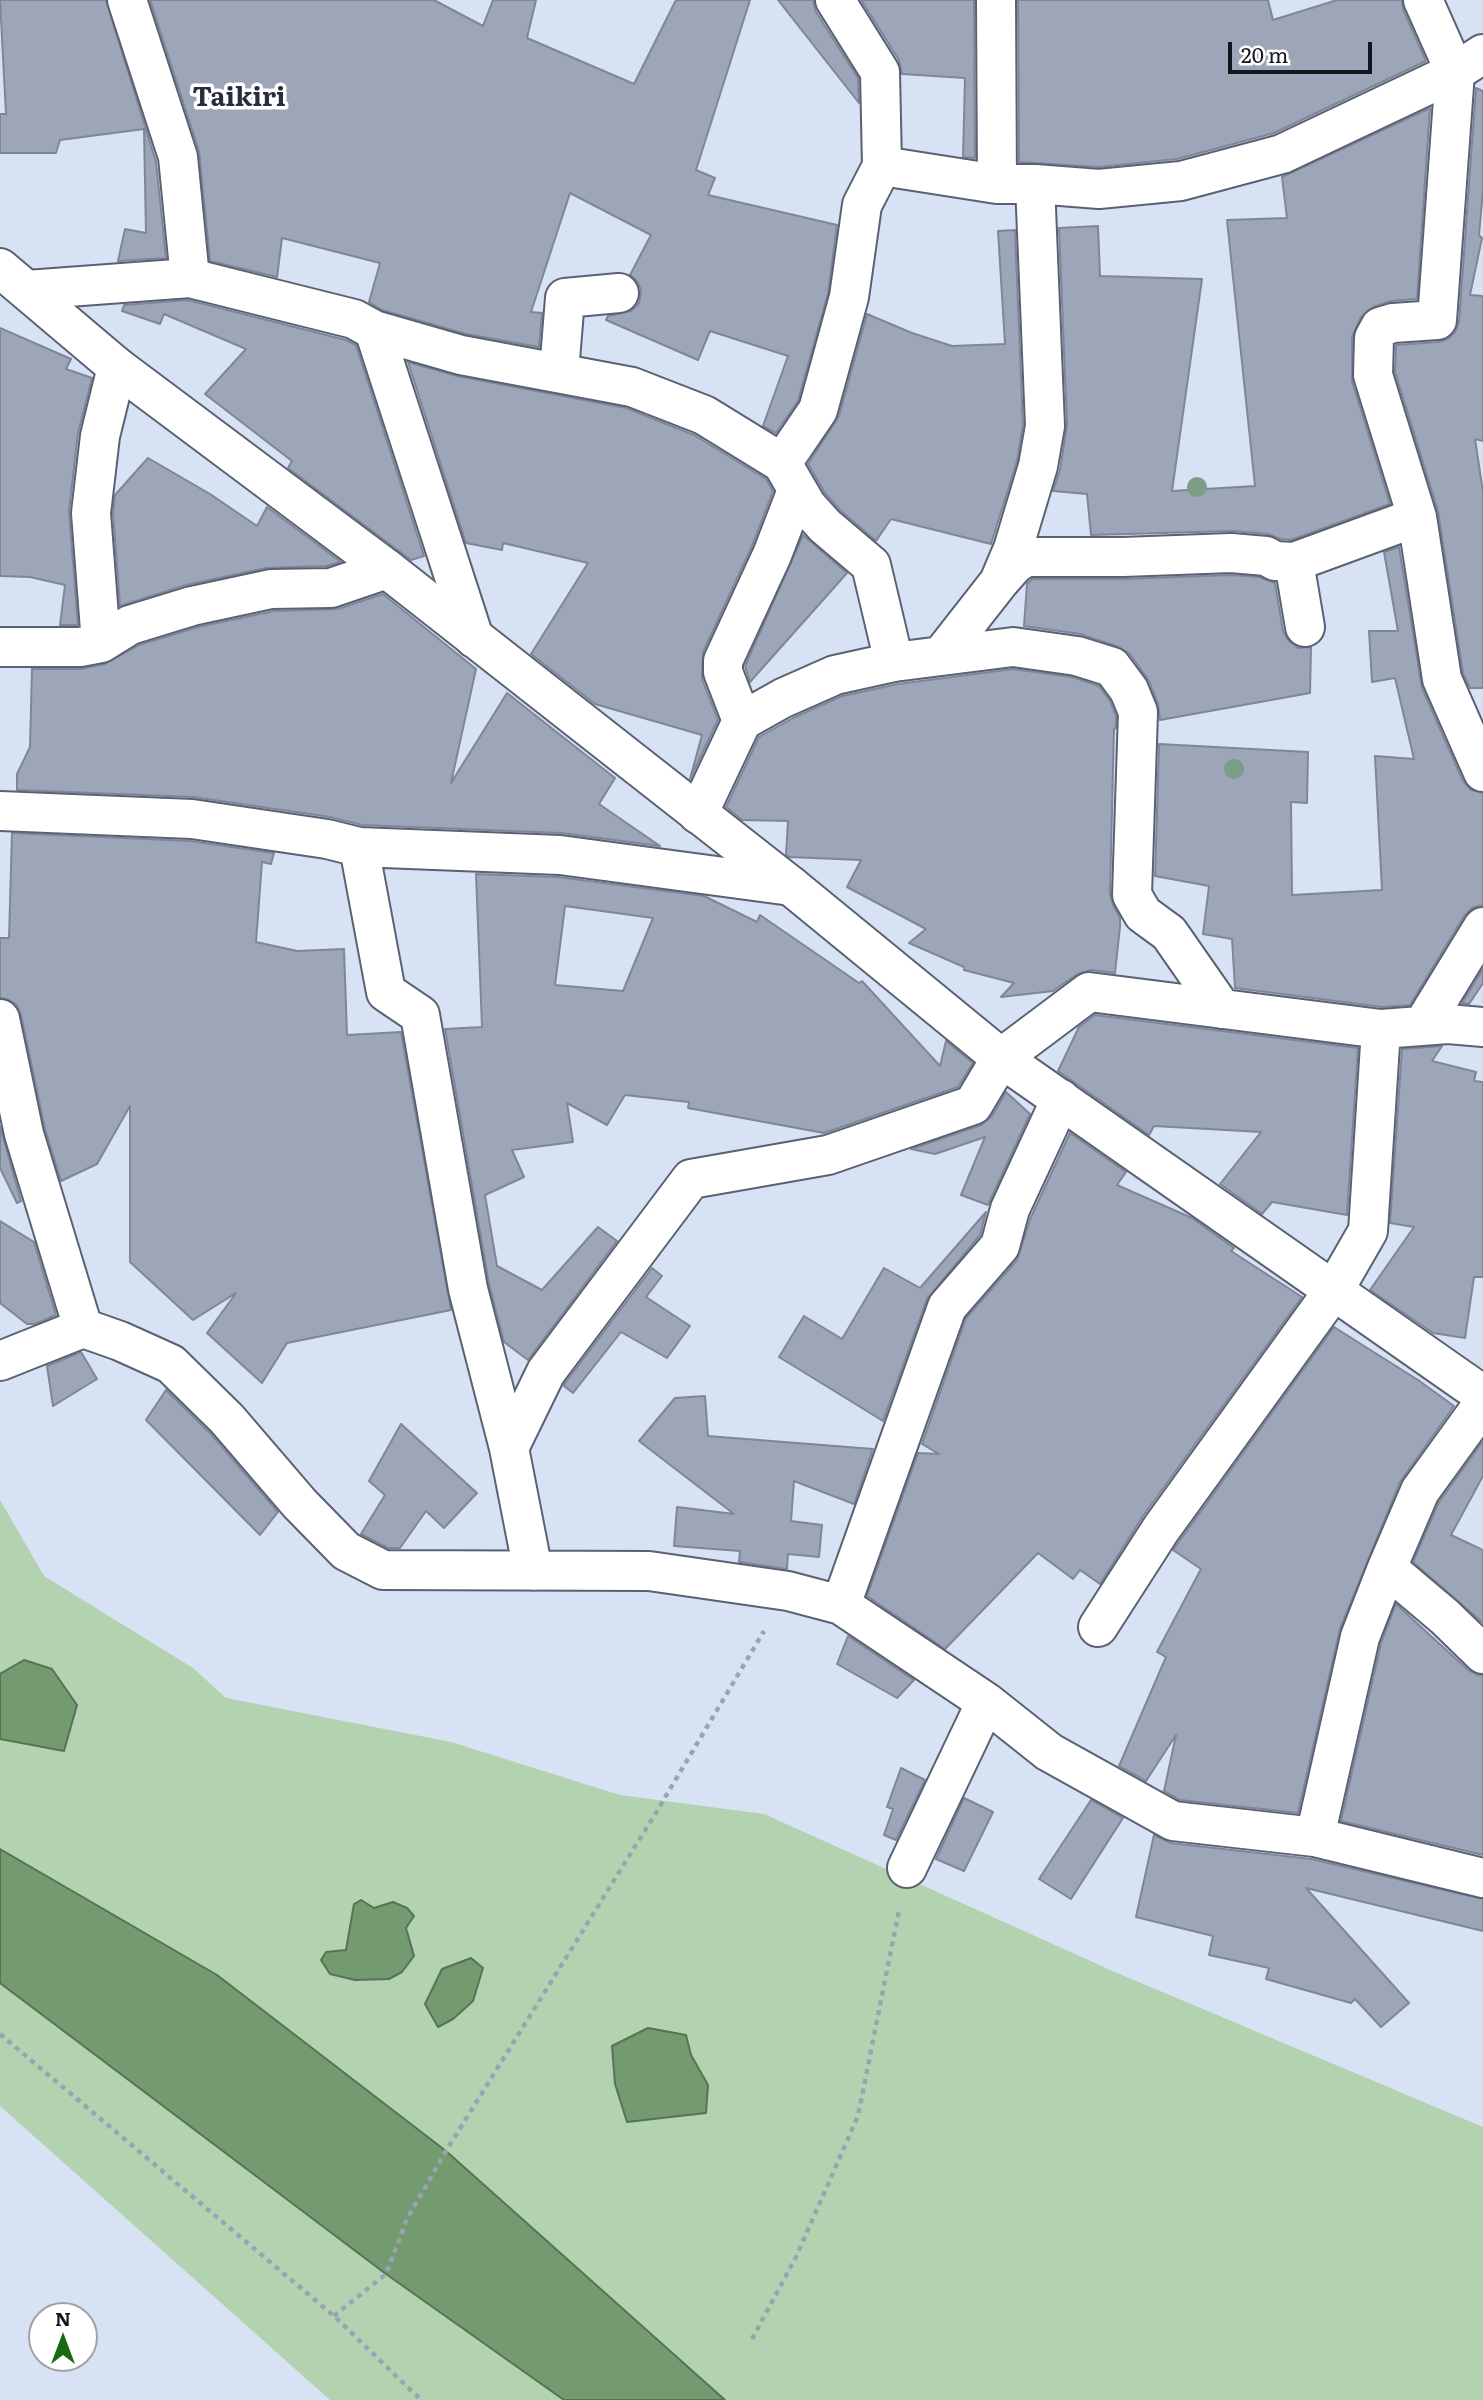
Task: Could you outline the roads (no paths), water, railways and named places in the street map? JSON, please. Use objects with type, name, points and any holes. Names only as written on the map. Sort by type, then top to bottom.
[{"type":"street","points":[[127,0],[178,157],[190,278]]},
{"type":"street","points":[[742,721],[723,672],[723,661],[772,555],[790,476],[818,410],[849,297],[862,205],[882,166],[880,72],[835,0]]},
{"type":"street","points":[[996,0],[997,184]]},
{"type":"street","points":[[1423,0],[1474,66],[1437,320],[1393,323],[1380,327],[1374,338],[1373,374],[1417,517],[1442,679],[1483,772]]},
{"type":"street","points":[[882,166],[997,184],[1099,189],[1181,181],[1282,154],[1474,66]]},
{"type":"street","points":[[999,582],[1013,549],[1038,466],[1045,426],[1034,184]]},
{"type":"street","points":[[13,279],[190,278],[354,320],[374,330],[461,355],[632,387],[704,415],[790,476],[807,506],[825,526],[871,565],[894,662]]},
{"type":"street","points":[[13,279],[117,367],[387,569],[791,886],[1001,1058],[1483,1395]]},
{"type":"street","points":[[559,372],[565,298],[619,293]]},
{"type":"street","points":[[374,330],[474,638]]},
{"type":"street","points":[[101,643],[91,513],[100,436],[117,367]]},
{"type":"street","points":[[941,656],[999,582],[1015,564],[1026,557],[1231,553],[1294,562],[1417,517]]},
{"type":"street","points":[[1294,562],[1305,627]]},
{"type":"street","points":[[0,646],[80,647],[101,643],[130,625],[192,606],[271,589],[331,588],[387,569]]},
{"type":"street","points":[[698,814],[742,721],[783,698],[835,675],[894,662],[1013,647],[1077,656],[1112,667],[1129,690],[1138,712],[1132,895],[1143,914],[1169,933],[1222,1009]]},
{"type":"street","points":[[0,811],[192,819],[327,839],[359,847],[560,855],[791,886]]},
{"type":"street","points":[[359,847],[386,992],[420,1015],[468,1289],[509,1448],[533,1571]]},
{"type":"street","points":[[1423,1024],[1483,927]]},
{"type":"street","points":[[509,1448],[546,1372],[691,1179],[828,1156],[973,1105],[1001,1058],[1089,992],[1381,1028],[1423,1024],[1483,1027]]},
{"type":"street","points":[[0,1019],[24,1134],[83,1328]]},
{"type":"street","points":[[1098,1627],[1161,1529],[1334,1290],[1368,1231],[1381,1028]]},
{"type":"street","points":[[841,1605],[947,1307],[1000,1246],[1010,1209],[1061,1099]]},
{"type":"street","points":[[0,1361],[83,1328],[171,1364],[227,1419],[300,1504],[346,1551],[383,1570],[649,1572],[788,1591],[841,1605],[986,1702],[1049,1752],[1173,1821],[1315,1837],[1483,1878]]},
{"type":"street","points":[[1315,1837],[1360,1637],[1420,1491],[1483,1404]]},
{"type":"street","points":[[1387,1568],[1483,1654]]},
{"type":"street","points":[[907,1868],[986,1702]]},
{"type":"district","name":"Taikiri","points":[[239,98]]}]
